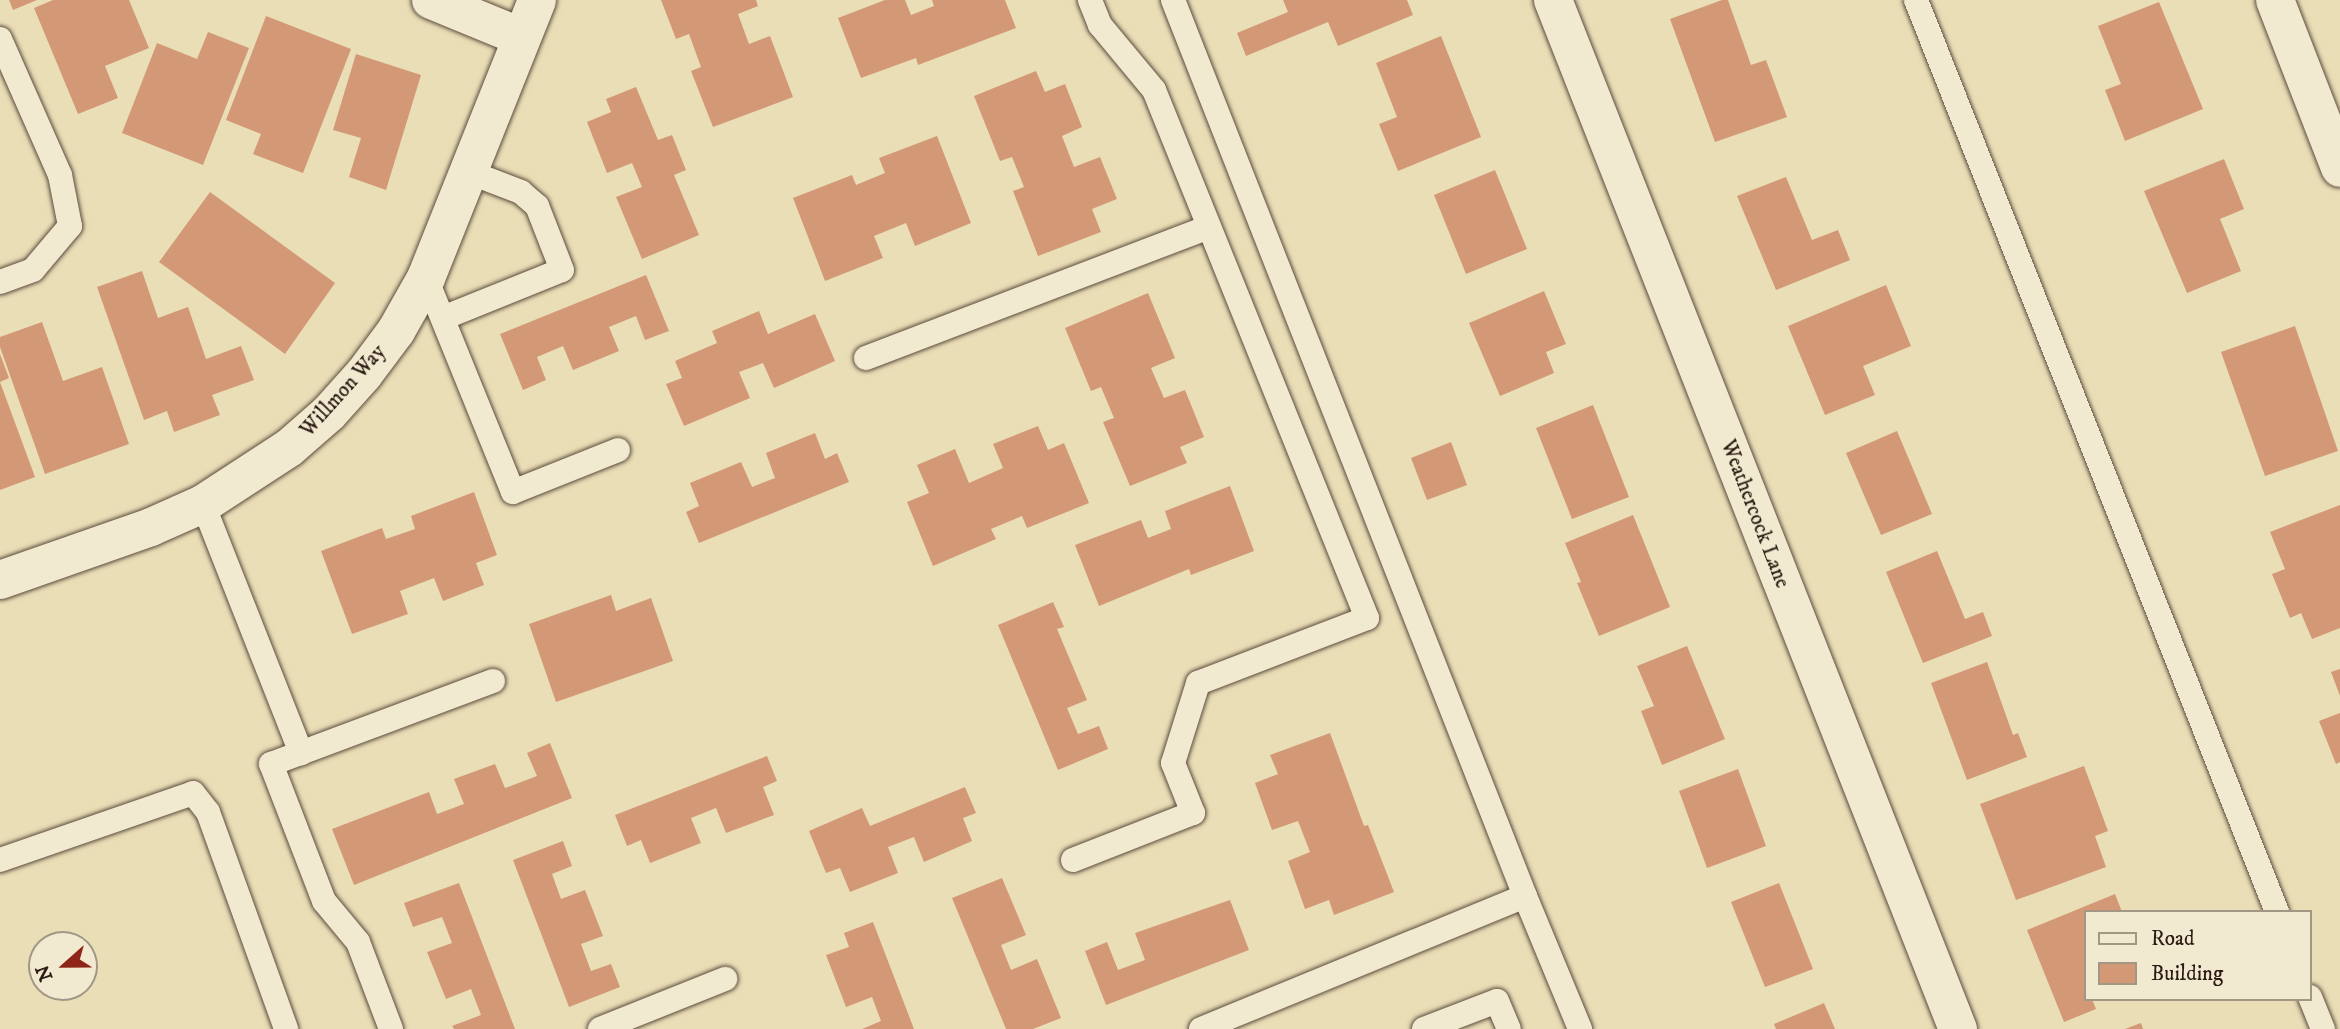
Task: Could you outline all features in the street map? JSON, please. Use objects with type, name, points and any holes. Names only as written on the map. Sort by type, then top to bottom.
[{"type":"street","points":[[431,0],[521,37]]},
{"type":"street","name":"Willmon Way","points":[[0,580],[151,527],[203,504],[289,448],[329,413],[364,374],[396,331],[426,278],[537,0]]},
{"type":"street","name":"Weathercock Lane","points":[[1553,0],[1958,1029]]},
{"type":"street","points":[[2275,0],[2340,168]]},
{"type":"lane","points":[[1073,860],[1193,813],[1173,763],[1198,683],[1367,618],[1154,90],[1100,25],[1090,0]]},
{"type":"lane","points":[[1173,0],[1525,896],[1580,1029]]},
{"type":"lane","points":[[1916,0],[2276,910]]},
{"type":"lane","points":[[0,39],[60,175],[70,226],[33,271],[0,282]]},
{"type":"lane","points":[[443,318],[562,270],[537,206],[521,192],[469,172]]},
{"type":"lane","points":[[866,358],[1209,227]]},
{"type":"lane","points":[[426,278],[513,492],[618,450]]},
{"type":"lane","points":[[203,504],[300,753]]},
{"type":"lane","points":[[391,1029],[358,942],[324,901],[271,764],[493,681]]},
{"type":"lane","points":[[0,860],[193,793],[208,812],[286,1029]]},
{"type":"lane","points":[[1201,1029],[1525,896]]},
{"type":"lane","points":[[600,1029],[725,979]]},
{"type":"lane","points":[[1424,1029],[1497,1000],[1509,1029]]},
{"type":"lane","points":[[2312,1001],[2323,1029]]},
{"type":"building","points":[[9,0],[37,0],[13,10]]},
{"type":"building","points":[[53,0],[129,0],[149,48],[105,66],[118,98],[78,114],[34,8]]},
{"type":"building","points":[[661,0],[756,0],[758,6],[738,14],[749,44],[770,36],[793,97],[713,127],[691,71],[701,67],[689,34],[676,39]]},
{"type":"building","points":[[885,0],[905,0],[911,15],[934,6],[932,0],[1005,0],[1016,28],[918,65],[916,58],[861,78],[838,18]]},
{"type":"building","points":[[1283,0],[1407,0],[1413,15],[1338,46],[1328,22],[1246,56],[1237,33],[1288,12]]},
{"type":"building","points":[[1728,0],[1751,65],[1766,60],[1787,117],[1715,142],[1670,19]]},
{"type":"building","points":[[2159,2],[2203,109],[2125,141],[2105,90],[2121,84],[2098,26]]},
{"type":"building","points":[[266,16],[351,49],[303,173],[253,154],[261,134],[226,120]]},
{"type":"building","points":[[208,32],[249,48],[203,165],[122,133],[157,43],[197,59]]},
{"type":"building","points":[[1441,36],[1481,137],[1398,171],[1379,124],[1397,117],[1376,63]]},
{"type":"building","points":[[356,54],[421,75],[386,190],[349,177],[361,138],[333,130]]},
{"type":"building","points":[[1036,71],[1045,92],[1065,84],[1082,127],[1062,136],[1074,167],[1100,157],[1117,199],[1092,209],[1101,232],[1038,256],[1013,191],[1024,187],[1012,157],[1000,161],[974,96]]},
{"type":"building","points":[[636,87],[658,140],[672,135],[686,170],[674,175],[699,235],[642,259],[616,197],[642,187],[632,163],[607,173],[587,122],[611,112],[606,99]]},
{"type":"building","points":[[937,136],[971,223],[915,246],[906,223],[874,236],[883,258],[825,281],[793,198],[852,175],[856,185],[885,173],[879,158]]},
{"type":"building","points":[[2224,159],[2244,209],[2220,219],[2241,271],[2187,293],[2144,191]]},
{"type":"building","points":[[1495,170],[1527,249],[1466,274],[1434,195]]},
{"type":"building","points":[[1786,177],[1812,240],[1838,230],[1850,260],[1776,290],[1737,196]]},
{"type":"building","points":[[210,192],[335,283],[285,354],[159,262]]},
{"type":"building","points":[[142,271],[158,318],[188,307],[206,359],[241,346],[254,380],[212,395],[220,415],[174,432],[167,411],[144,420],[97,287]]},
{"type":"building","points":[[646,275],[669,331],[645,340],[636,316],[609,327],[619,351],[573,370],[563,346],[537,357],[546,380],[523,390],[500,334]]},
{"type":"building","points":[[1886,285],[1911,346],[1863,366],[1875,395],[1825,415],[1788,326]]},
{"type":"building","points":[[1544,291],[1566,344],[1546,352],[1554,373],[1500,396],[1469,323]]},
{"type":"building","points":[[1148,293],[1175,358],[1151,368],[1164,398],[1185,390],[1204,437],[1180,447],[1187,463],[1130,486],[1103,422],[1114,418],[1101,387],[1091,391],[1065,328]]},
{"type":"building","points":[[759,311],[768,334],[815,314],[835,361],[774,388],[763,363],[739,372],[750,398],[684,426],[666,384],[682,378],[675,361],[717,343],[712,331]]},
{"type":"building","points":[[42,322],[63,381],[102,367],[129,444],[45,474],[0,347],[0,337]]},
{"type":"building","points":[[2295,326],[2338,451],[2265,476],[2221,352]]},
{"type":"building","points":[[0,354],[9,378],[0,382]]},
{"type":"building","points":[[0,382],[35,477],[0,490]]},
{"type":"building","points":[[1593,405],[1629,497],[1572,519],[1536,428]]},
{"type":"building","points":[[1038,426],[1048,450],[1064,443],[1089,503],[1027,528],[1022,516],[991,529],[996,539],[933,566],[907,502],[929,493],[917,465],[955,449],[969,483],[1003,468],[993,444]]},
{"type":"building","points":[[1897,431],[1932,514],[1881,535],[1846,453]]},
{"type":"building","points":[[815,433],[825,459],[837,453],[849,482],[699,543],[686,512],[699,506],[690,483],[741,462],[752,487],[775,478],[766,453]]},
{"type":"building","points":[[1451,442],[1467,485],[1427,500],[1411,458]]},
{"type":"building","points":[[1230,486],[1254,551],[1191,575],[1189,569],[1099,606],[1075,545],[1141,520],[1148,538],[1171,529],[1165,511]]},
{"type":"building","points":[[474,492],[497,555],[476,563],[484,585],[443,601],[434,578],[400,591],[408,614],[352,634],[321,551],[382,528],[386,539],[415,529],[411,516]]},
{"type":"building","points":[[2340,505],[2340,628],[2312,639],[2301,613],[2290,618],[2272,574],[2285,569],[2270,532]]},
{"type":"building","points":[[1633,515],[1670,607],[1599,636],[1577,583],[1581,582],[1565,543]]},
{"type":"building","points":[[1937,551],[1965,619],[1983,612],[1992,636],[1923,663],[1886,572]]},
{"type":"building","points":[[611,595],[616,611],[651,598],[673,661],[556,702],[529,624]]},
{"type":"building","points":[[1053,602],[1064,627],[1057,629],[1087,700],[1067,708],[1078,734],[1099,726],[1108,749],[1058,770],[998,625]]},
{"type":"building","points":[[1687,646],[1725,739],[1662,765],[1641,711],[1654,706],[1637,666]]},
{"type":"building","points":[[1987,662],[2013,735],[2018,733],[2027,757],[1967,780],[1931,683]]},
{"type":"building","points":[[2340,669],[2340,696],[2331,672]]},
{"type":"building","points":[[2340,713],[2340,762],[2336,764],[2319,721]]},
{"type":"building","points":[[1330,733],[1364,826],[1368,825],[1394,892],[1334,915],[1329,900],[1305,909],[1288,861],[1310,852],[1298,821],[1272,830],[1255,783],[1278,774],[1270,755]]},
{"type":"building","points":[[550,743],[572,798],[354,885],[332,829],[429,792],[437,814],[464,804],[454,779],[495,764],[505,788],[537,776],[527,753]]},
{"type":"building","points":[[767,756],[777,781],[763,787],[774,815],[726,833],[716,808],[691,818],[701,843],[650,863],[641,840],[627,846],[615,815]]},
{"type":"building","points":[[2084,766],[2108,831],[2095,836],[2106,867],[2016,900],[1980,804]]},
{"type":"building","points":[[1738,769],[1766,846],[1707,868],[1679,791]]},
{"type":"building","points":[[965,787],[976,813],[963,818],[972,841],[924,862],[914,837],[888,847],[898,873],[850,892],[840,868],[826,873],[809,831],[862,808],[870,826]]},
{"type":"building","points":[[563,841],[572,866],[552,874],[561,899],[585,890],[603,936],[581,944],[591,971],[611,964],[620,987],[569,1007],[513,860]]},
{"type":"building","points":[[1002,878],[1026,935],[1001,945],[1011,970],[1037,959],[1061,1018],[1033,1029],[1006,1029],[952,898]]},
{"type":"building","points":[[459,883],[515,1029],[454,1029],[452,1026],[481,1015],[471,989],[446,999],[427,952],[452,943],[442,917],[413,927],[404,903]]},
{"type":"building","points":[[1779,883],[1813,969],[1765,987],[1731,902]]},
{"type":"building","points":[[2115,894],[2121,910],[2084,910],[2084,1001],[2093,1001],[2096,1009],[2064,1022],[2027,930]]},
{"type":"building","points":[[1230,900],[1249,950],[1106,1005],[1085,951],[1107,942],[1118,970],[1145,960],[1135,933]]},
{"type":"building","points":[[873,922],[914,1029],[862,1029],[881,1021],[872,997],[846,1007],[826,955],[849,947],[844,933]]},
{"type":"building","points":[[1824,1003],[1835,1029],[1776,1029],[1774,1024]]},
{"type":"building","points":[[2141,1023],[2143,1029],[2125,1029]]}]
